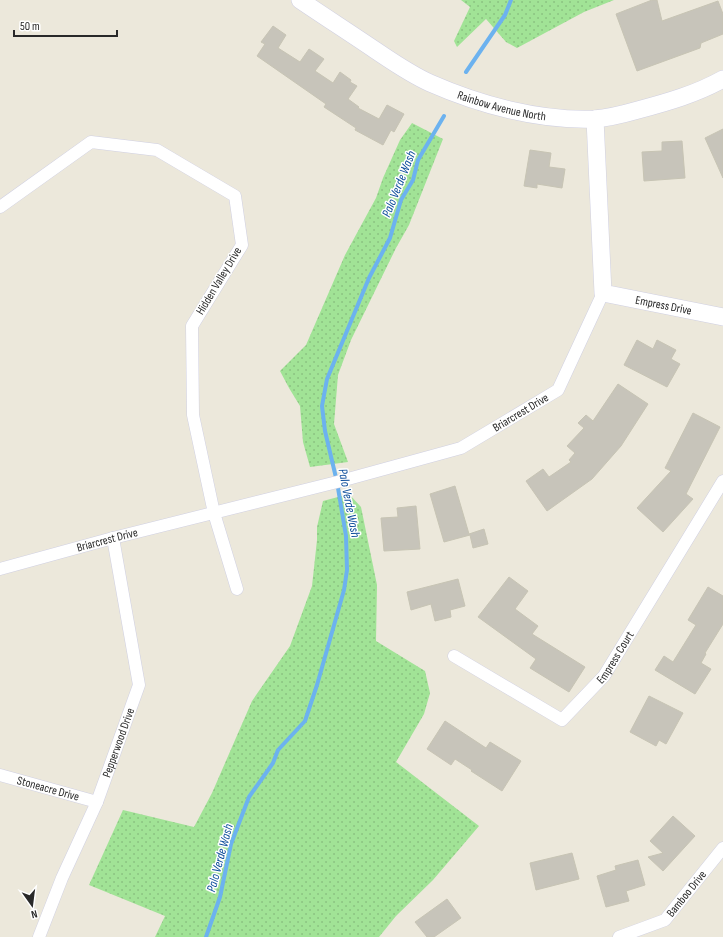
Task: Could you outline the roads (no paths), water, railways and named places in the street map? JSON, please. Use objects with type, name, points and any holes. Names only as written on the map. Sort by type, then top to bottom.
[{"type":"street","name":"Rainbow Avenue North","points":[[300,0],[404,70],[429,83],[478,102],[540,116],[595,119],[624,114],[674,101],[695,93],[723,79]]},
{"type":"street","name":"Briarcrest Drive","points":[[0,569],[113,538],[337,482],[461,448],[558,390],[603,293],[595,119]]},
{"type":"street","name":"Hidden Valley Drive","points":[[0,207],[91,142],[157,150],[235,196],[242,245],[192,326],[193,415],[214,513]]},
{"type":"street","name":"Empress Drive","points":[[603,293],[723,317]]},
{"type":"street","name":"Empress Court","points":[[454,656],[562,720],[604,676],[723,481]]},
{"type":"street","points":[[214,513],[237,589]]},
{"type":"street","name":"Pepperwood Drive","points":[[39,937],[62,878],[97,802],[139,685],[113,538]]},
{"type":"street","name":"Stoneacre Drive","points":[[0,775],[97,802]]},
{"type":"street","name":"Bamboo Drive","points":[[619,937],[665,920],[723,848]]},
{"type":"waterway","name":"Palo Verde Wash","points":[[466,72],[505,15],[511,0]]},
{"type":"waterway","name":"Palo Verde Wash","points":[[206,937],[220,897],[231,844],[249,797],[273,763],[278,750],[305,721],[317,685],[344,590],[347,570],[346,536],[337,482],[325,431],[322,406],[327,379],[369,278],[390,238],[401,200],[413,180],[418,160],[444,116]]}]
